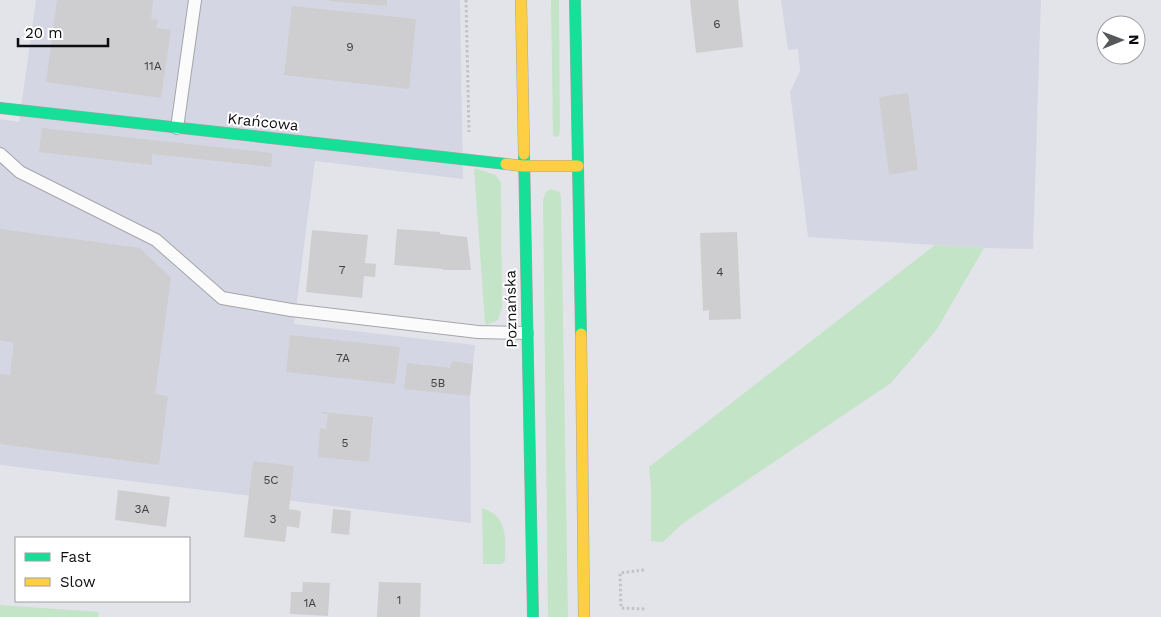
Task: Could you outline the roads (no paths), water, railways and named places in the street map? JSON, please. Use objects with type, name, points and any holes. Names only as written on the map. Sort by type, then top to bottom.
[{"type":"main road","name":"Poznańska","points":[[521,0],[533,617]]},
{"type":"main road","points":[[575,0],[584,617]]},
{"type":"main road","name":"Krańcowa","points":[[0,108],[523,166],[578,166]]},
{"type":"lane","points":[[177,128],[195,0]]},
{"type":"lane","points":[[0,154],[20,172],[156,240],[222,298],[291,310],[468,331],[527,333]]}]
